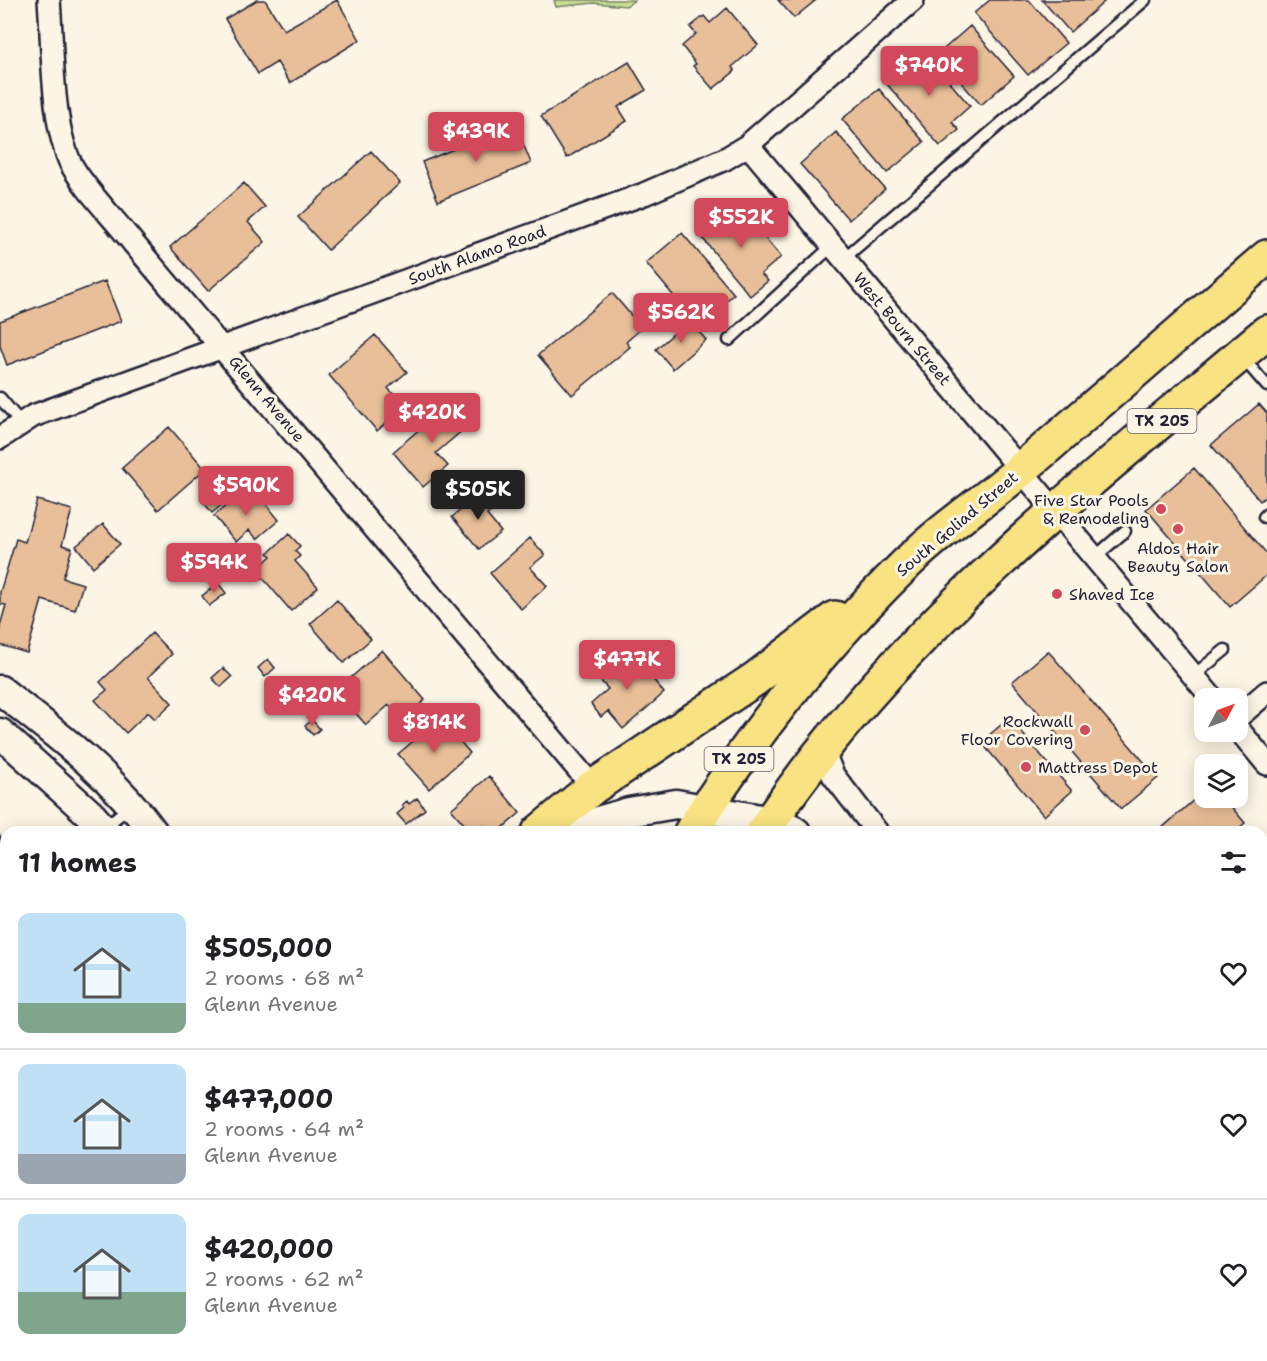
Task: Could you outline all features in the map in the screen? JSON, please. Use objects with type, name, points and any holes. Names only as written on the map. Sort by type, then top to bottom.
[{"type":"main road","name":"South Goliad Street","points":[[697,826],[774,711],[832,642],[908,562],[1021,470],[1267,257]]},
{"type":"main road","name":"TX 205","points":[[778,826],[793,786],[918,640],[1057,511],[1267,332]]},
{"type":"main road","points":[[545,826],[593,787],[755,679],[908,562]]},
{"type":"street","name":"Glenn Avenue","points":[[50,0],[58,114],[66,152],[73,167],[593,787]]},
{"type":"street","name":"South Alamo Road","points":[[0,438],[33,416],[644,194],[725,159],[748,145],[913,0]]},
{"type":"street","name":"West Bourn Street","points":[[748,145],[1203,688]]},
{"type":"street","points":[[0,690],[78,751],[133,804],[149,826]]},
{"type":"street","points":[[1248,708],[1267,692]]},
{"type":"street","points":[[0,733],[96,826]]},
{"type":"street","points":[[1248,741],[1267,764]]},
{"type":"street","points":[[823,750],[833,775],[872,826]]},
{"type":"street","points":[[581,826],[629,812],[676,804],[695,826]]},
{"type":"lane","points":[[729,340],[1145,0]]},
{"type":"lane","points":[[1240,355],[1267,386]]},
{"type":"lane","points":[[0,398],[21,423]]},
{"type":"lane","points":[[1095,556],[1125,531]]},
{"type":"lane","points":[[1193,676],[1225,650]]},
{"type":"lane","points":[[109,826],[133,804]]},
{"type":"green space","points":[[554,0],[635,0],[626,6],[594,3],[556,7]]},
{"type":"building","points":[[257,0],[265,0],[284,30],[337,0],[360,40],[290,83],[277,62],[258,74],[225,19]]},
{"type":"building","points":[[778,0],[816,0],[794,18]]},
{"type":"building","points":[[990,0],[1029,0],[1066,43],[1028,75],[974,13]]},
{"type":"building","points":[[1042,0],[1102,0],[1104,2],[1070,32]]},
{"type":"building","points":[[727,8],[758,45],[732,67],[735,71],[713,89],[693,66],[696,64],[682,46],[696,34],[690,27],[704,16],[710,23]]},
{"type":"building","points":[[970,26],[1014,76],[981,105],[937,55]]},
{"type":"building","points":[[923,51],[970,106],[952,122],[959,130],[940,146],[886,83]]},
{"type":"building","points":[[629,62],[646,90],[618,107],[627,121],[567,158],[541,116]]},
{"type":"building","points":[[879,89],[924,142],[887,173],[842,119]]},
{"type":"building","points":[[515,124],[531,163],[438,201],[422,162]]},
{"type":"building","points":[[836,132],[885,189],[849,220],[800,164]]},
{"type":"building","points":[[371,151],[400,183],[328,250],[298,217]]},
{"type":"building","points":[[244,183],[265,207],[248,222],[265,242],[208,291],[170,247]]},
{"type":"building","points":[[737,204],[781,257],[761,274],[768,281],[750,296],[700,235]]},
{"type":"building","points":[[682,233],[734,294],[698,325],[646,263]]},
{"type":"building","points":[[105,281],[121,321],[7,365],[0,346],[0,321]]},
{"type":"building","points":[[612,293],[642,328],[626,342],[630,347],[572,395],[538,355]]},
{"type":"building","points":[[689,320],[706,340],[673,369],[656,349]]},
{"type":"building","points":[[375,335],[407,372],[388,388],[405,407],[377,431],[329,375]]},
{"type":"building","points":[[452,401],[471,423],[436,453],[448,466],[423,487],[393,452]]},
{"type":"building","points":[[1259,404],[1267,413],[1267,495],[1260,501],[1211,445]]},
{"type":"building","points":[[169,427],[205,469],[158,510],[122,468]]},
{"type":"building","points":[[1194,468],[1267,554],[1267,575],[1230,607],[1146,509]]},
{"type":"building","points":[[224,479],[236,493],[212,513],[201,499]]},
{"type":"building","points":[[242,492],[249,500],[257,493],[279,520],[257,539],[249,530],[236,542],[214,516]]},
{"type":"building","points":[[483,492],[496,508],[487,515],[501,532],[479,549],[452,517]]},
{"type":"building","points":[[37,500],[72,510],[62,545],[72,548],[63,578],[83,584],[75,610],[42,600],[27,653],[0,645],[0,626],[6,605],[0,604],[0,592],[16,539],[25,542]]},
{"type":"building","points":[[103,524],[120,544],[93,567],[76,546]]},
{"type":"building","points":[[289,534],[300,546],[295,551],[300,556],[295,561],[318,587],[291,611],[256,570],[271,556],[268,553]]},
{"type":"building","points":[[530,538],[545,555],[530,567],[547,586],[521,609],[490,573]]},
{"type":"building","points":[[218,583],[226,593],[209,606],[202,596]]},
{"type":"building","points":[[337,600],[371,639],[344,663],[310,624]]},
{"type":"building","points":[[152,633],[172,654],[148,677],[172,703],[155,719],[148,712],[126,733],[95,700],[107,690],[100,682]]},
{"type":"building","points":[[382,650],[425,700],[402,720],[389,705],[366,725],[346,702],[356,693],[346,682]]},
{"type":"building","name":"Rockwall Floor Covering","points":[[1048,651],[1158,778],[1121,809],[1012,682]]},
{"type":"building","points":[[619,657],[631,672],[647,659],[659,673],[653,679],[664,693],[623,729],[608,711],[601,717],[591,704],[608,689],[597,677]]},
{"type":"building","points":[[268,659],[275,668],[265,677],[258,668]]},
{"type":"building","points":[[223,668],[232,677],[221,687],[212,678]]},
{"type":"building","points":[[440,718],[470,753],[429,789],[398,754]]},
{"type":"building","name":"Mattress Depot","points":[[1009,718],[1072,791],[1044,816],[981,742]]},
{"type":"building","points":[[312,720],[320,729],[313,735],[305,726]]},
{"type":"building","points":[[489,776],[520,813],[505,826],[466,826],[451,809]]},
{"type":"building","points":[[417,798],[425,809],[406,824],[397,814],[404,808],[402,805],[407,801],[409,804]]},
{"type":"building","points":[[1194,800],[1194,808],[1232,808],[1245,823],[1241,826],[1164,826]]},
{"type":"place","name":"Five Star Pools & Remodeling","points":[[1161,509]]},
{"type":"place","name":"Aldos Hair Beauty Salon","points":[[1178,529]]},
{"type":"place","name":"Shaved Ice","points":[[1057,594]]},
{"type":"place","name":"Rockwall Floor Covering","points":[[1085,730]]},
{"type":"place","name":"Mattress Depot","points":[[1026,767]]}]
